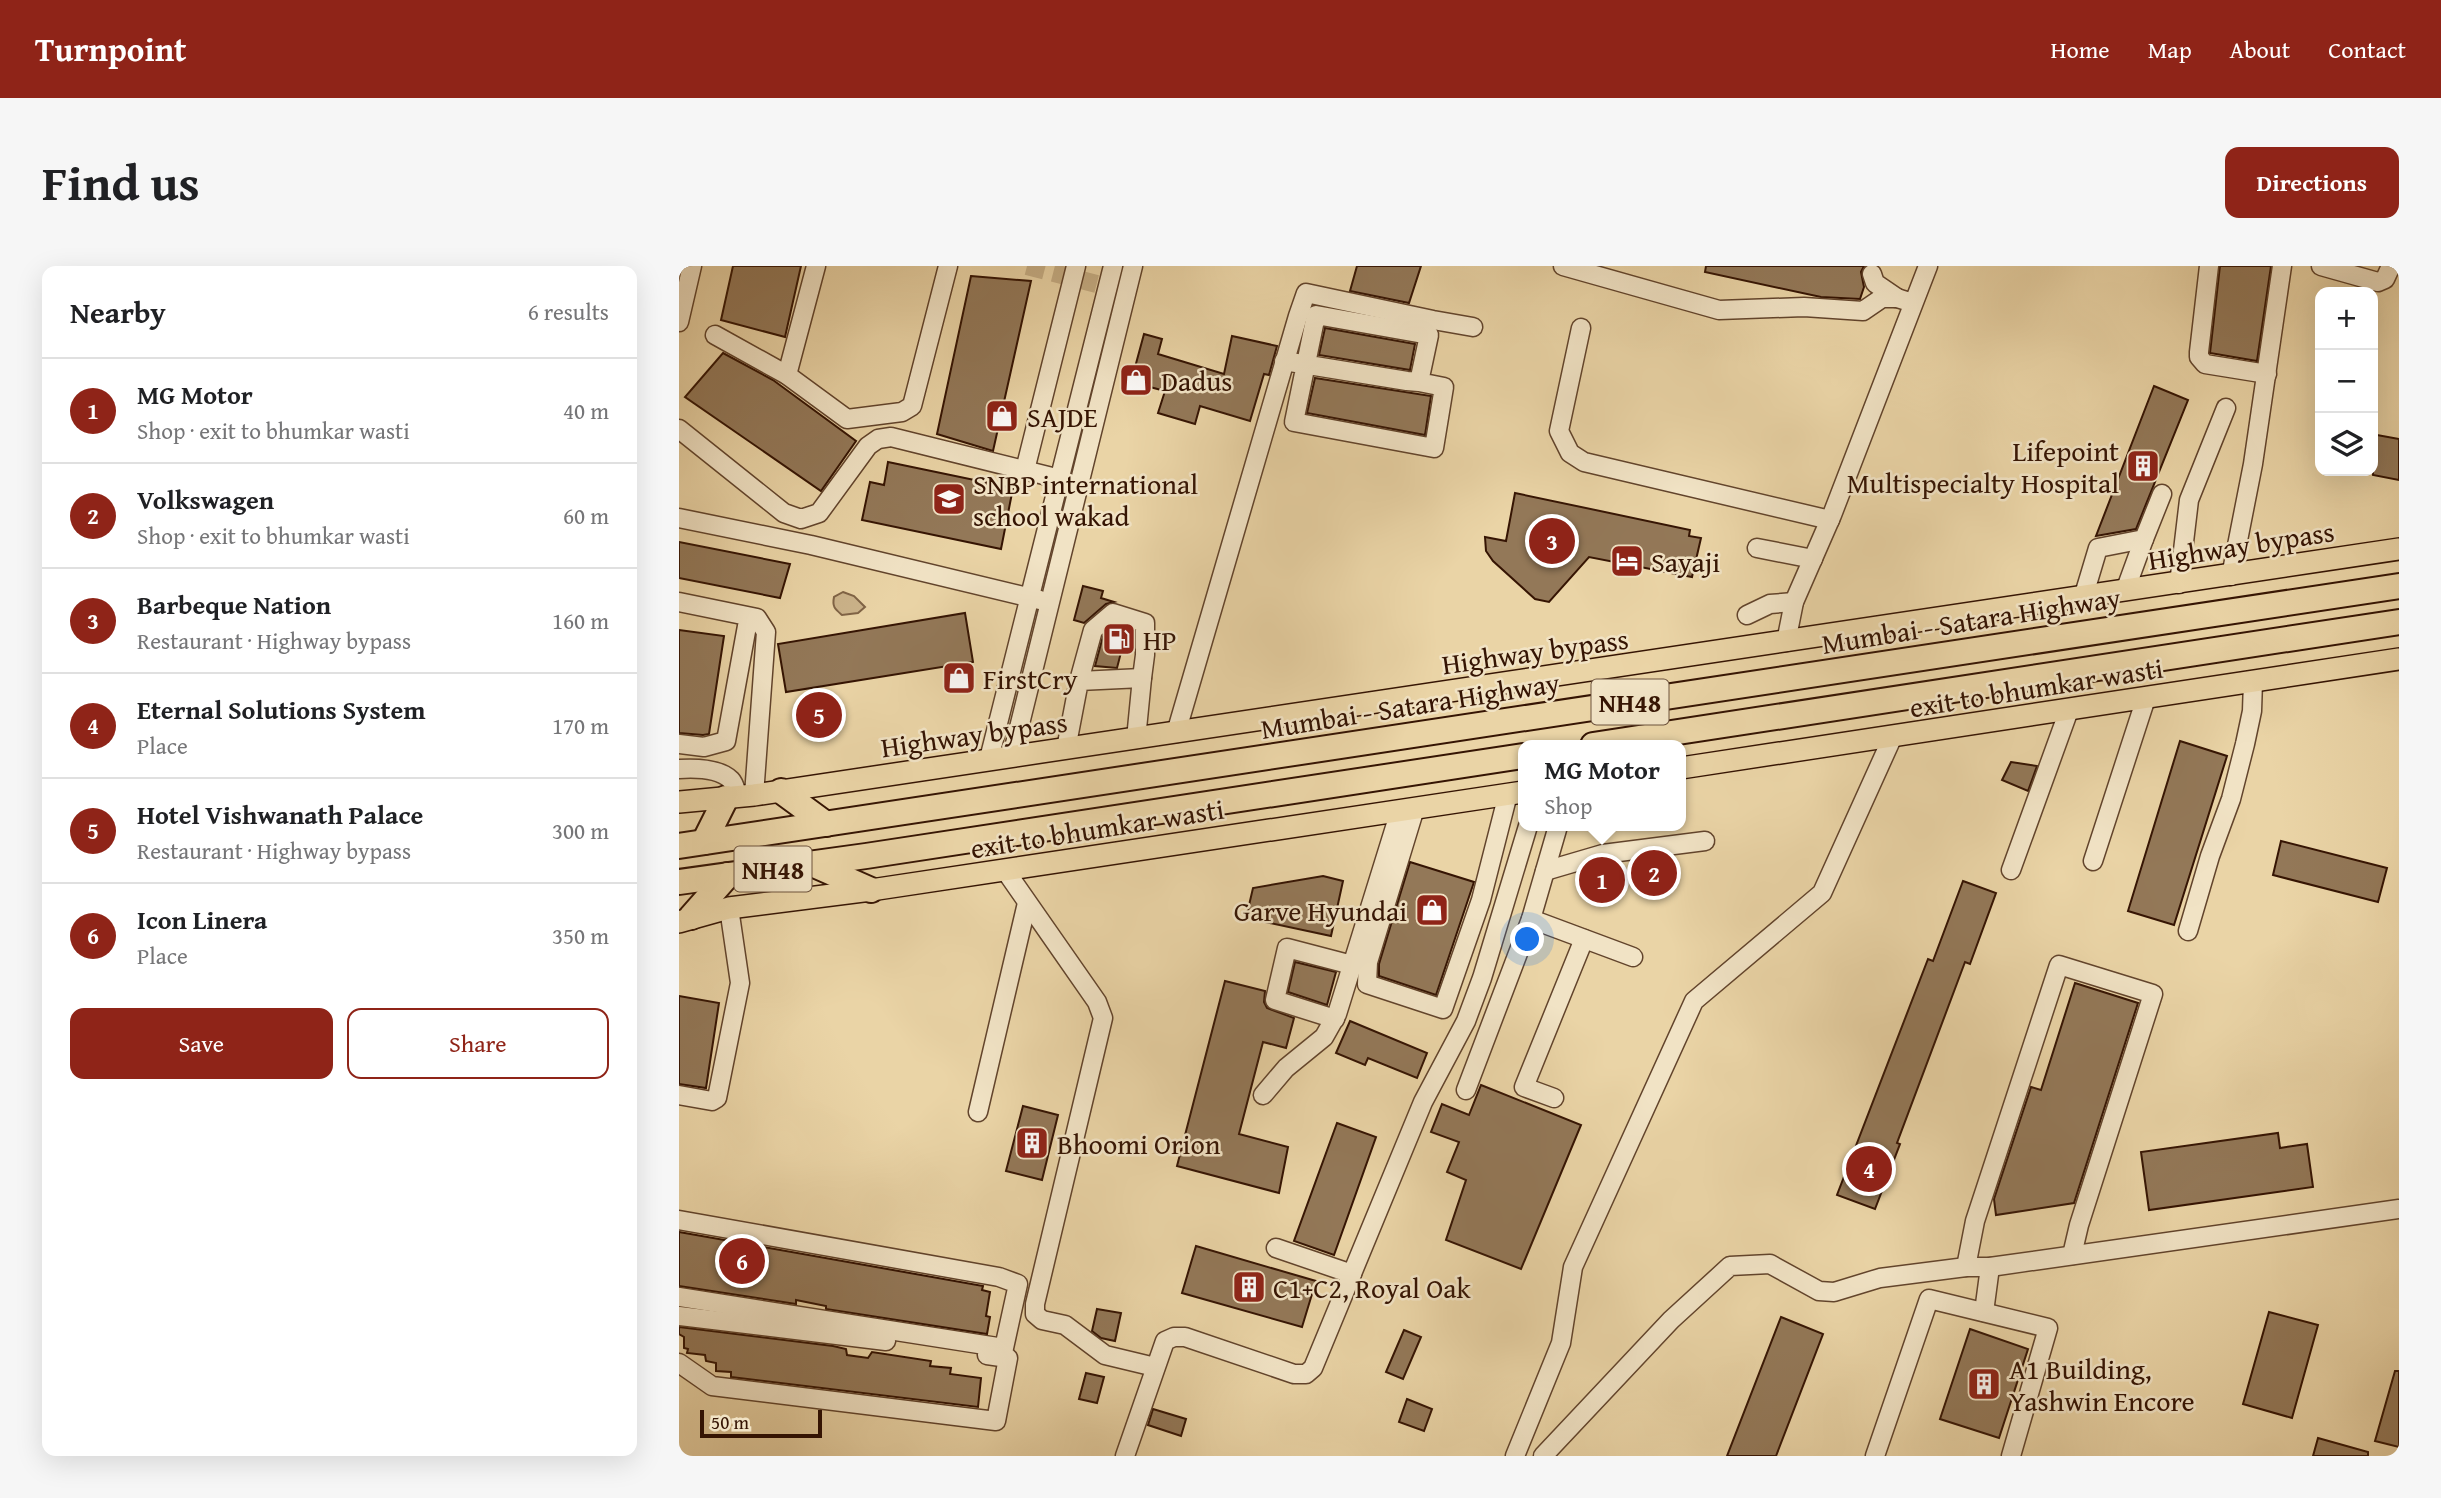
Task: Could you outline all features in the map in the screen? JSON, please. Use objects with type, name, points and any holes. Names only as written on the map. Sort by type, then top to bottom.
[{"type":"highway","name":"Mumbai - Satara Highway","points":[[679,846],[2399,586]]},
{"type":"highway","name":"NH48","points":[[1626,740],[2399,622]]},
{"type":"highway","name":"NH48","points":[[679,882],[1518,757]]},
{"type":"highway","points":[[781,791],[826,824]]},
{"type":"highway","points":[[704,842],[740,797]]},
{"type":"highway","points":[[812,864],[871,890]]},
{"type":"highway","points":[[685,919],[728,876]]},
{"type":"main road","name":"Highway bypass","points":[[679,802],[740,797],[1136,739],[2399,550]]},
{"type":"main road","name":"exit to bhumkar wasti","points":[[1686,767],[2399,659]]},
{"type":"main road","name":"exit to bhumkar wasti","points":[[685,919],[729,908],[871,890],[1515,793]]},
{"type":"street","points":[[679,322],[692,266]]},
{"type":"street","points":[[787,375],[816,266]]},
{"type":"street","points":[[715,335],[787,375],[847,419],[902,412],[912,406],[948,266]]},
{"type":"street","points":[[1025,470],[1076,266]]},
{"type":"street","points":[[1563,266],[1719,310],[1804,307],[1863,311],[1882,298],[1905,300]]},
{"type":"street","points":[[1786,642],[1794,602],[1830,520],[1905,300],[1928,266]]},
{"type":"street","points":[[2209,266],[2199,352],[2202,361],[2206,364],[2267,374]]},
{"type":"street","points":[[2231,576],[2253,464],[2282,266]]},
{"type":"street","points":[[2321,266],[2378,282],[2385,279],[2391,266]]},
{"type":"street","points":[[989,759],[1112,271],[1131,273],[1011,756]]},
{"type":"street","points":[[1872,274],[1875,283],[1905,300]]},
{"type":"street","points":[[1176,733],[1307,293],[1473,327]]},
{"type":"street","points":[[1285,361],[1305,364],[1419,382],[1444,387],[1434,448],[1294,422],[1305,364],[1316,315],[1429,335],[1419,382]]},
{"type":"street","points":[[1581,328],[1559,430],[1570,453],[1584,462],[1830,520]]},
{"type":"street","points":[[2179,583],[2189,500],[2227,408]]},
{"type":"street","points":[[679,429],[784,513],[801,519],[818,513],[867,446],[878,439],[891,437],[1060,479]]},
{"type":"street","points":[[2125,592],[2162,494]]},
{"type":"street","points":[[679,518],[811,545],[1050,602]]},
{"type":"street","points":[[2083,598],[2098,548],[2144,538]]},
{"type":"street","points":[[1756,548],[1813,559]]},
{"type":"street","points":[[679,602],[757,618],[767,632],[740,797]]},
{"type":"street","points":[[1747,615],[1770,604],[1794,602]]},
{"type":"street","points":[[1066,749],[1079,681],[1093,630],[1114,613],[1145,623],[1145,655],[1136,739]]},
{"type":"street","points":[[679,744],[709,746],[726,741],[747,626]]},
{"type":"street","points":[[1079,681],[1142,678]]},
{"type":"street","points":[[2188,930],[2210,856],[2231,799],[2252,711],[2253,681]]},
{"type":"street","points":[[2093,861],[2146,698]]},
{"type":"street","points":[[2011,870],[2069,710]]},
{"type":"street","points":[[1515,1456],[1561,1343],[1573,1267],[1694,1001],[1822,893],[1893,736]]},
{"type":"street","points":[[709,746],[716,772]]},
{"type":"street","points":[[679,769],[716,772],[732,781],[740,797]]},
{"type":"street","points":[[1408,809],[1368,962],[1367,984],[1443,1009],[1515,793]]},
{"type":"street","points":[[1263,1095],[1286,1068],[1324,1037],[1335,1019],[1408,809]]},
{"type":"street","points":[[1125,1456],[1165,1341],[1174,1337],[1185,1337],[1294,1374],[1306,1374],[1313,1368],[1423,1102],[1466,1021],[1482,978],[1526,831]]},
{"type":"street","points":[[1466,1090],[1531,919],[1557,831]]},
{"type":"street","points":[[1545,872],[1603,855],[1705,841]]},
{"type":"street","points":[[1005,870],[1097,1002],[1103,1018],[1035,1304],[1035,1314],[1042,1320],[1065,1325],[1105,1355],[1155,1367]]},
{"type":"street","points":[[978,1112],[1027,902]]},
{"type":"street","points":[[679,1095],[712,1101],[717,1098],[740,983],[729,908]]},
{"type":"street","points":[[1531,919],[1633,957]]},
{"type":"street","points":[[1554,1098],[1524,1087],[1584,939]]},
{"type":"street","points":[[1335,1019],[1275,1000],[1287,948],[1352,965]]},
{"type":"street","points":[[1966,1267],[1975,1220],[2059,965],[2153,994],[2079,1225],[2072,1255]]},
{"type":"street","points":[[1543,1456],[1671,1320],[1730,1266],[1770,1264],[1819,1291],[1834,1292],[1880,1278],[1990,1266],[2399,1209]]},
{"type":"street","points":[[679,1220],[999,1277],[1018,1284],[1004,1348],[679,1297]]},
{"type":"street","points":[[1276,1248],[1352,1274]]},
{"type":"street","points":[[1984,1312],[1990,1266]]},
{"type":"street","points":[[1875,1456],[1930,1299],[2048,1328],[2011,1456]]},
{"type":"street","points":[[679,1316],[1008,1358],[996,1421],[712,1386],[679,1363]]},
{"type":"shaded area","points":[[843,592],[854,596],[865,607],[858,613],[842,615],[835,608],[833,600]]},
{"type":"building","points":[[733,266],[801,266],[785,337],[721,320]]},
{"type":"building","points":[[1357,266],[1421,266],[1409,303],[1350,291]]},
{"type":"building","points":[[1706,266],[1864,266],[1861,272],[1864,287],[1860,299],[1821,297],[1705,272]]},
{"type":"building","points":[[2220,266],[2271,266],[2257,361],[2210,353]]},
{"type":"building","points":[[971,276],[1031,281],[993,451],[937,434]]},
{"type":"building","points":[[1325,328],[1415,344],[1410,370],[1319,355]]},
{"type":"building","points":[[1144,334],[1162,339],[1158,354],[1224,374],[1232,336],[1277,346],[1269,375],[1264,374],[1250,421],[1200,406],[1195,424],[1158,413],[1165,391],[1131,382]]},
{"type":"building","points":[[723,353],[773,380],[856,441],[821,491],[685,397]]},
{"type":"building","points":[[1315,378],[1431,396],[1425,435],[1307,413]]},
{"type":"building","name":"Lifepoint Multispecialty Hospital","points":[[2154,386],[2188,400],[2136,529],[2096,536]]},
{"type":"building","points":[[2378,435],[2399,439],[2399,480],[2378,476]]},
{"type":"building","points":[[888,462],[1013,488],[1001,549],[862,520],[870,482],[884,485]]},
{"type":"building","points":[[1515,493],[1690,530],[1689,536],[1701,538],[1692,577],[1589,557],[1549,602],[1535,599],[1493,561],[1486,551],[1485,537],[1506,541]]},
{"type":"building","points":[[679,542],[790,564],[780,598],[679,578]]},
{"type":"building","points":[[1083,586],[1103,591],[1101,598],[1114,602],[1106,604],[1084,623],[1074,620]]},
{"type":"building","points":[[965,613],[973,662],[786,692],[778,644]]},
{"type":"building","points":[[1116,626],[1127,629],[1117,668],[1095,666],[1103,636]]},
{"type":"building","points":[[679,630],[724,636],[709,734],[679,733]]},
{"type":"building","points":[[2180,741],[2227,756],[2174,925],[2128,911]]},
{"type":"building","points":[[2011,762],[2037,766],[2028,791],[2002,780]]},
{"type":"building","points":[[2281,841],[2387,868],[2378,902],[2273,875]]},
{"type":"building","name":"Garve Hyundai","points":[[1410,862],[1474,882],[1436,995],[1379,976],[1379,964]]},
{"type":"building","points":[[1323,876],[1343,881],[1331,936],[1246,918],[1253,888]]},
{"type":"building","points":[[1963,881],[1996,893],[1970,964],[1965,962],[1875,1209],[1837,1195],[1928,959],[1933,961]]},
{"type":"building","points":[[1295,962],[1336,972],[1327,1005],[1288,992]]},
{"type":"building","points":[[1225,981],[1265,991],[1264,1002],[1267,1008],[1294,1018],[1286,1048],[1263,1042],[1239,1134],[1288,1147],[1279,1193],[1177,1166]]},
{"type":"building","points":[[2075,983],[2138,1003],[2074,1203],[1996,1215],[1994,1199],[2031,1087],[2041,1090]]},
{"type":"building","points":[[679,996],[719,1003],[706,1088],[679,1084]]},
{"type":"building","points":[[1350,1021],[1427,1053],[1417,1078],[1368,1058],[1365,1065],[1336,1053]]},
{"type":"building","points":[[1481,1085],[1581,1125],[1521,1269],[1446,1240],[1466,1180],[1447,1172],[1459,1142],[1431,1132],[1442,1104],[1469,1115]]},
{"type":"building","name":"Bhoomi Orion","points":[[1023,1106],[1058,1115],[1042,1180],[1006,1171]]},
{"type":"building","points":[[1337,1123],[1376,1137],[1334,1255],[1294,1241]]},
{"type":"building","points":[[2278,1133],[2280,1148],[2307,1144],[2313,1187],[2149,1210],[2141,1152]]},
{"type":"building","points":[[679,1232],[983,1286],[982,1290],[990,1292],[986,1316],[990,1317],[987,1334],[826,1309],[826,1306],[796,1300],[796,1304],[679,1286]]},
{"type":"building","name":"C1+C2, Royal Oak","points":[[1196,1246],[1316,1281],[1302,1327],[1182,1293]]},
{"type":"building","points":[[1097,1309],[1121,1313],[1115,1341],[1101,1338],[1092,1331]]},
{"type":"building","points":[[2269,1312],[2318,1325],[2292,1418],[2243,1404]]},
{"type":"building","points":[[1781,1317],[1823,1334],[1776,1456],[1727,1456]]},
{"type":"building","points":[[679,1327],[833,1346],[846,1349],[847,1355],[868,1358],[872,1352],[931,1361],[930,1366],[951,1368],[950,1374],[981,1378],[978,1407],[731,1377],[731,1372],[716,1371],[716,1363],[706,1361],[705,1355],[687,1353],[688,1349],[684,1348],[684,1337],[679,1334]]},
{"type":"building","name":"A1 Building, Yashwin Encore","points":[[1970,1329],[2028,1349],[1999,1438],[1940,1419]]},
{"type":"building","points":[[1404,1330],[1421,1337],[1403,1379],[1386,1372]]},
{"type":"building","points":[[2395,1371],[2399,1371],[2399,1447],[2375,1441]]},
{"type":"building","points":[[1086,1373],[1104,1377],[1097,1403],[1079,1399]]},
{"type":"building","points":[[1407,1399],[1432,1409],[1424,1431],[1399,1422]]},
{"type":"building","points":[[1153,1409],[1186,1419],[1181,1436],[1148,1425]]},
{"type":"building","points":[[2318,1438],[2368,1452],[2368,1456],[2313,1456]]},
{"type":"tunnel","points":[[1027,266],[1108,287]]},
{"type":"place","name":"Dadus","points":[[1136,380]]},
{"type":"place","name":"SAJDE","points":[[1002,416]]},
{"type":"place","name":"Lifepoint Multispecialty Hospital","points":[[2143,466]]},
{"type":"place","name":"SNBP international school wakad","points":[[949,499]]},
{"type":"place","name":"Barbeque Nation","points":[[1552,541]]},
{"type":"place","name":"Sayaji","points":[[1627,561]]},
{"type":"place","name":"HP","points":[[1119,639]]},
{"type":"place","name":"FirstCry","points":[[959,678]]},
{"type":"place","name":"Hotel Vishwanath Palace","points":[[819,715]]},
{"type":"place","name":"Volkswagen","points":[[1654,873]]},
{"type":"place","name":"MG Motor","points":[[1602,880]]},
{"type":"place","name":"Garve Hyundai","points":[[1432,910]]},
{"type":"place","name":"Bhoomi Orion","points":[[1032,1143]]},
{"type":"place","name":"Eternal Solutions System","points":[[1869,1169]]},
{"type":"place","name":"Icon Linera","points":[[742,1261]]},
{"type":"place","name":"C1+C2, Royal Oak","points":[[1249,1287]]},
{"type":"place","name":"A1 Building, Yashwin Encore","points":[[1984,1384]]}]
